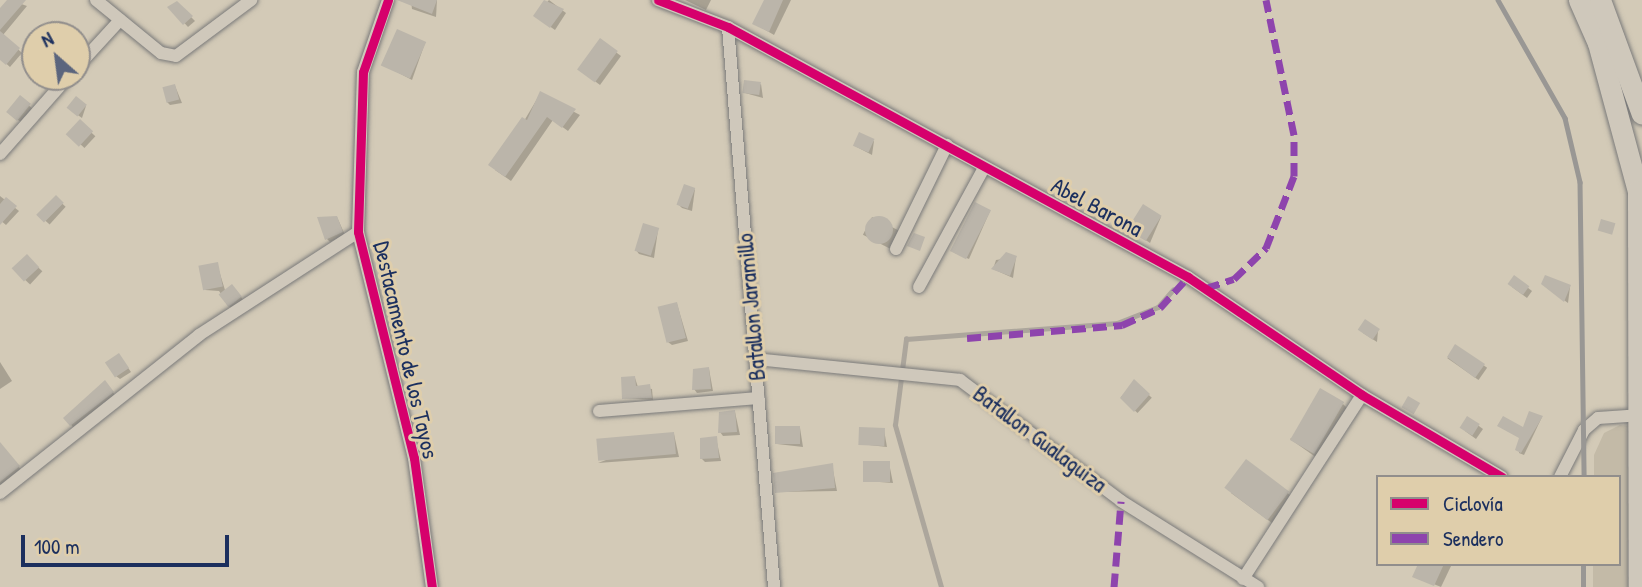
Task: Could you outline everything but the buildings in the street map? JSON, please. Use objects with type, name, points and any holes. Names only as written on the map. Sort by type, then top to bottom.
[{"type":"main road","points":[[1579,0],[1598,43],[1638,191],[1639,587]]},
{"type":"main road","points":[[1600,0],[1642,114]]},
{"type":"street","points":[[96,0],[161,53],[176,56],[251,0]]},
{"type":"street","name":"Destacamento de los Tayos","points":[[388,0],[363,72],[358,232],[414,458],[432,587]]},
{"type":"street","name":"Abel Barona","points":[[658,0],[728,27],[1197,282],[1362,396],[1499,475]]},
{"type":"street","points":[[91,52],[120,20]]},
{"type":"street","name":"Batallon Jaramillo","points":[[728,27],[774,587]]},
{"type":"street","points":[[0,154],[56,91]]},
{"type":"street","points":[[896,249],[947,145]]},
{"type":"street","points":[[919,288],[984,168]]},
{"type":"street","points":[[0,493],[199,335],[358,232]]},
{"type":"street","name":"Batallon Gualaguiza","points":[[755,359],[961,380],[1121,501],[1258,587]]},
{"type":"street","points":[[1244,579],[1362,396]]},
{"type":"street","points":[[599,411],[758,398]]},
{"type":"street","points":[[1561,475],[1584,430],[1598,418],[1640,415]]},
{"type":"shaded area","points":[[1620,425],[1633,426],[1633,587],[1593,587],[1593,566],[1621,566],[1621,475],[1594,475],[1594,455],[1604,433]]},
{"type":"waterway","points":[[941,587],[895,425],[906,339],[1117,323],[1158,307],[1173,290]]},
{"type":"railway","points":[[1498,0],[1565,118],[1580,182],[1584,475]]},
{"type":"railway","points":[[1583,566],[1583,587]]},
{"type":"marked path","points":[[1206,288],[1234,279],[1266,248],[1294,176],[1294,135],[1266,0]]},
{"type":"marked path","points":[[967,338],[1122,325],[1160,308],[1188,277]]},
{"type":"marked path","points":[[1114,587],[1121,501]]},
{"type":"cycle path","points":[[388,0],[363,72],[358,232],[414,458],[432,587]]},
{"type":"cycle path","points":[[658,0],[728,27],[1188,277],[1362,395],[1499,475]]}]
